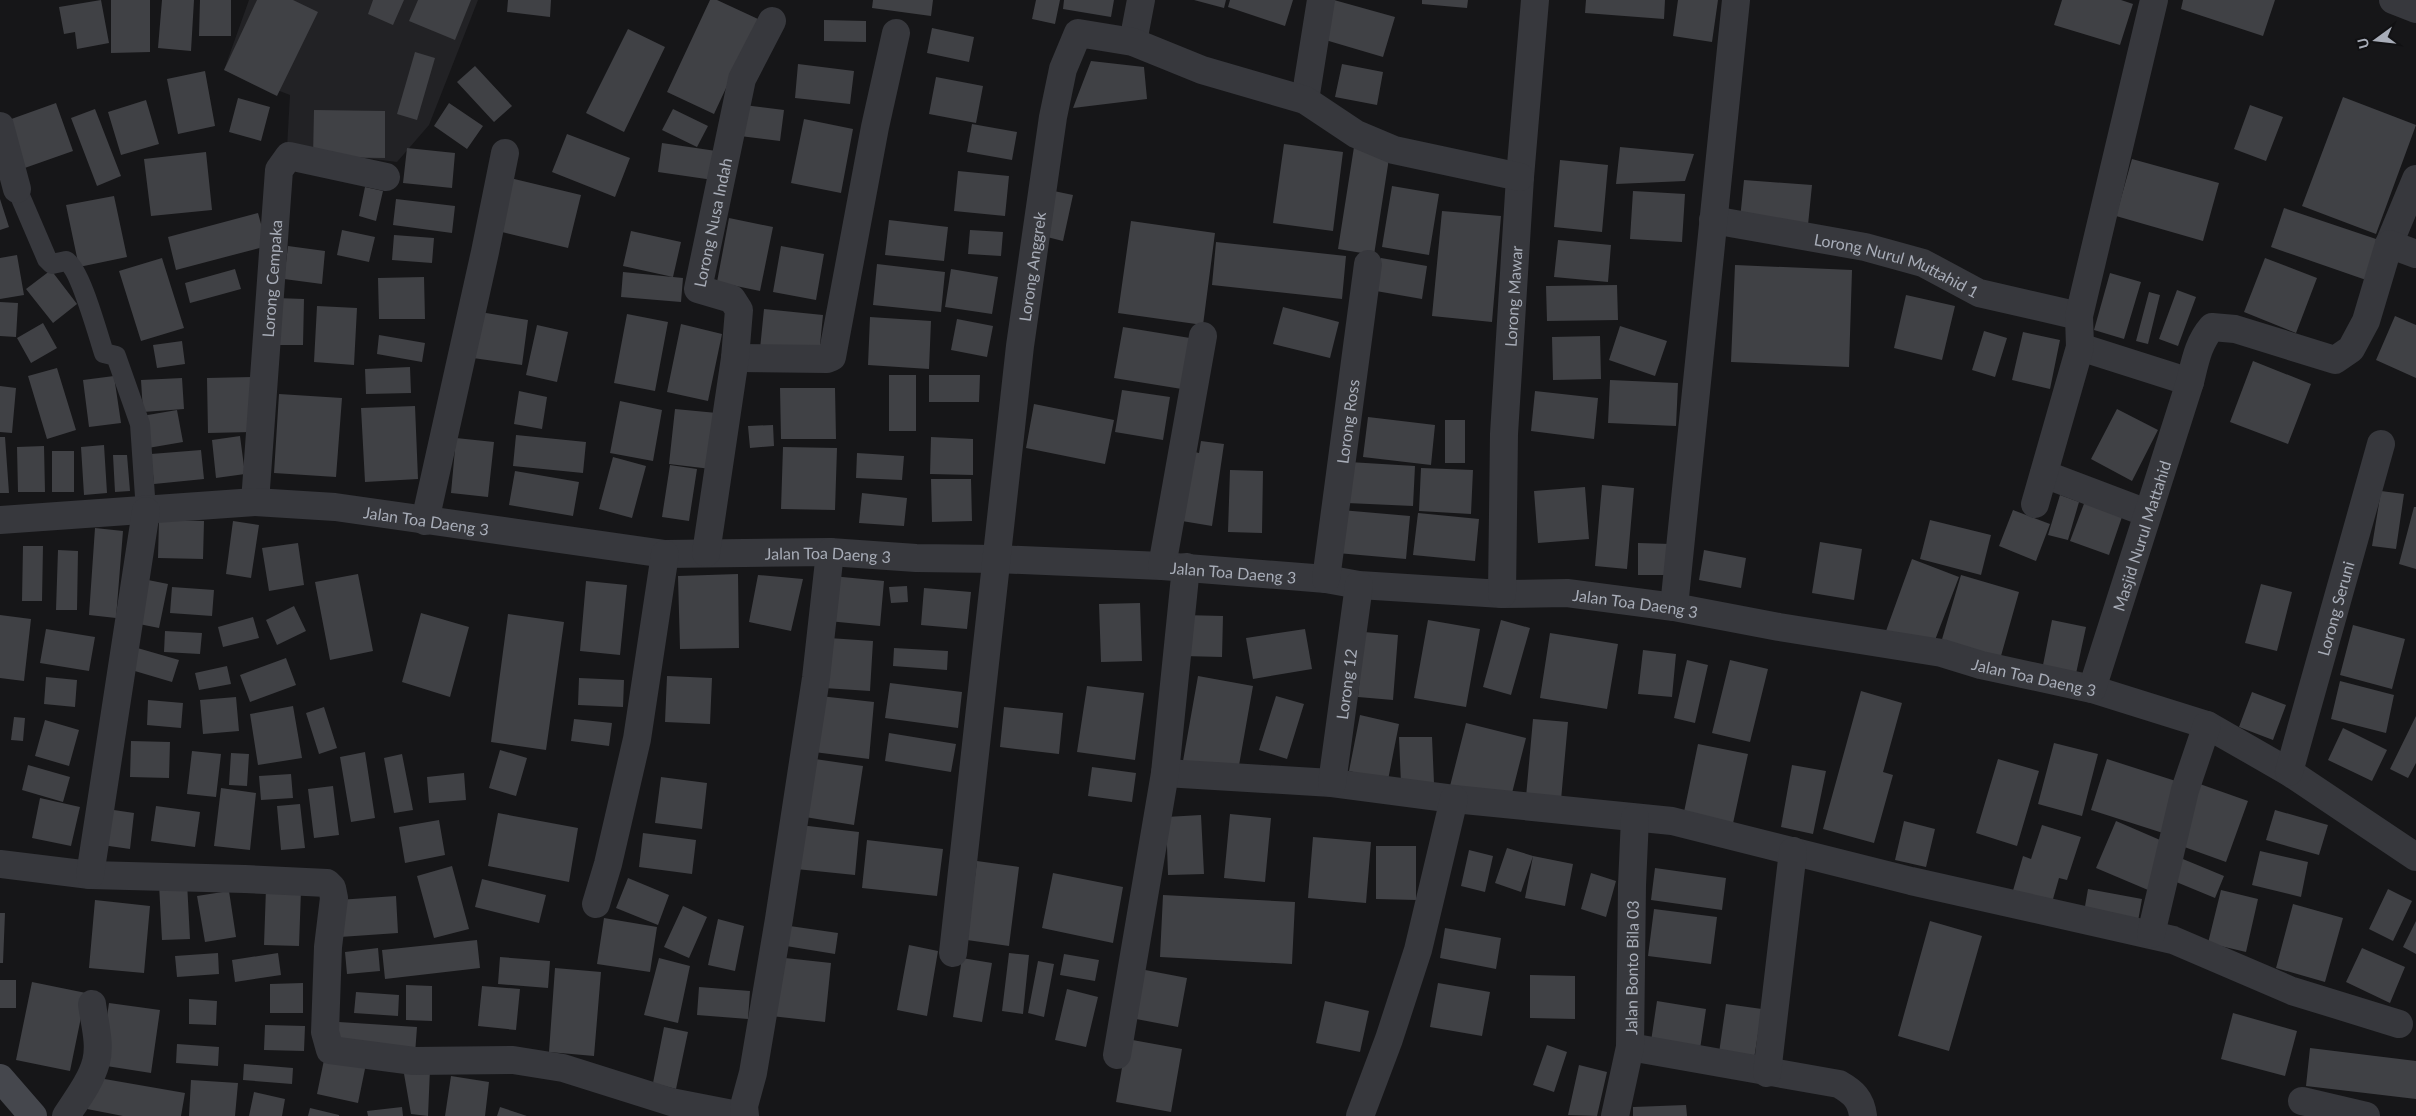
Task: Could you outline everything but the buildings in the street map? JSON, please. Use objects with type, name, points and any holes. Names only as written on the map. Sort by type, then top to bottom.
[{"type":"main road","points":[[0,1078],[33,1116]]},
{"type":"street","points":[[1141,0],[1133,42],[1202,70],[1305,100],[1356,134],[1394,150],[1520,177]]},
{"type":"street","points":[[1305,100],[1321,0]]},
{"type":"street","name":"Lorong Mawar","points":[[1502,594],[1504,434],[1520,177],[1535,0]]},
{"type":"street","points":[[1674,607],[1736,0]]},
{"type":"street","points":[[2035,504],[2080,347],[2079,316],[2154,0]]},
{"type":"street","points":[[2394,0],[2416,9]]},
{"type":"street","name":"Lorong Nusa Indah","points":[[706,552],[735,358],[739,310],[732,299],[698,289],[742,79],[772,21]]},
{"type":"street","name":"Lorong Anggrek","points":[[997,559],[1020,346],[1053,117],[1063,69],[1078,32],[1133,42]]},
{"type":"street","points":[[735,358],[827,359],[832,357],[875,127],[896,33]]},
{"type":"street","points":[[0,126],[17,189]]},
{"type":"street","points":[[425,521],[486,252],[505,153]]},
{"type":"street","name":"Lorong Cempaka","points":[[255,502],[279,170],[289,156],[386,177]]},
{"type":"street","points":[[2416,179],[2389,244],[2416,254]]},
{"type":"street","name":"Lorong Nurul Muttahid 1","points":[[1714,220],[1865,247],[1923,263],[1979,293],[2079,316]]},
{"type":"street","name":"Masjid Nurul Mattahid","points":[[2092,689],[2190,382],[2199,346],[2212,327],[2236,329],[2335,360],[2351,349],[2366,321],[2389,244]]},
{"type":"street","name":"Lorong Ross","points":[[1326,579],[1368,264]]},
{"type":"street","points":[[1117,1055],[1165,773],[1174,567],[1203,336]]},
{"type":"street","points":[[2080,347],[2190,382]]},
{"type":"street","name":"Lorong Seruni","points":[[2289,772],[2381,444]]},
{"type":"street","points":[[2044,474],[2147,513]]},
{"type":"street","name":"Jalan Toa Daeng 3","points":[[0,520],[255,502],[335,507],[665,554],[706,552],[830,552],[916,558],[997,559],[1174,567],[1326,579],[1359,584],[1502,594],[1567,593],[1674,607],[1779,627],[1942,653],[1981,665],[2092,689],[2207,725],[2289,772],[2416,857]]},
{"type":"street","points":[[90,876],[146,510]]},
{"type":"street","points":[[0,864],[90,876],[324,882],[331,885],[334,898],[328,947],[325,1032],[330,1050],[414,1061],[513,1060],[563,1068],[671,1102],[744,1116],[744,1106],[753,1073],[776,938],[816,678],[830,552]]},
{"type":"street","points":[[596,904],[608,864],[637,739],[665,554]]},
{"type":"street","points":[[953,953],[997,559]]},
{"type":"street","name":"Lorong 12","points":[[1332,783],[1359,584]]},
{"type":"street","points":[[2151,934],[2185,790],[2207,725]]},
{"type":"street","points":[[1165,773],[1332,783],[1454,800],[1672,821],[1911,881],[2173,940],[2292,991],[2399,1024]]},
{"type":"street","points":[[1360,1116],[1390,1039],[1418,950],[1454,800]]},
{"type":"street","name":"Jalan Bonto Bila 03","points":[[1615,1116],[1630,1047],[1632,884],[1635,818]]},
{"type":"street","points":[[1767,1072],[1793,851]]},
{"type":"street","points":[[66,1116],[87,1082],[97,1061],[92,1004]]},
{"type":"street","points":[[1630,1047],[1838,1084],[1852,1091],[1859,1099],[1863,1116]]},
{"type":"street","points":[[2302,1101],[2366,1116]]},
{"type":"lane","points":[[17,189],[48,259],[52,264],[66,261],[72,265],[88,304],[104,353],[116,356],[140,424],[146,510]]},
{"type":"shaded area","points":[[249,0],[478,0],[429,125],[397,162],[287,148],[290,95],[224,70]]}]
